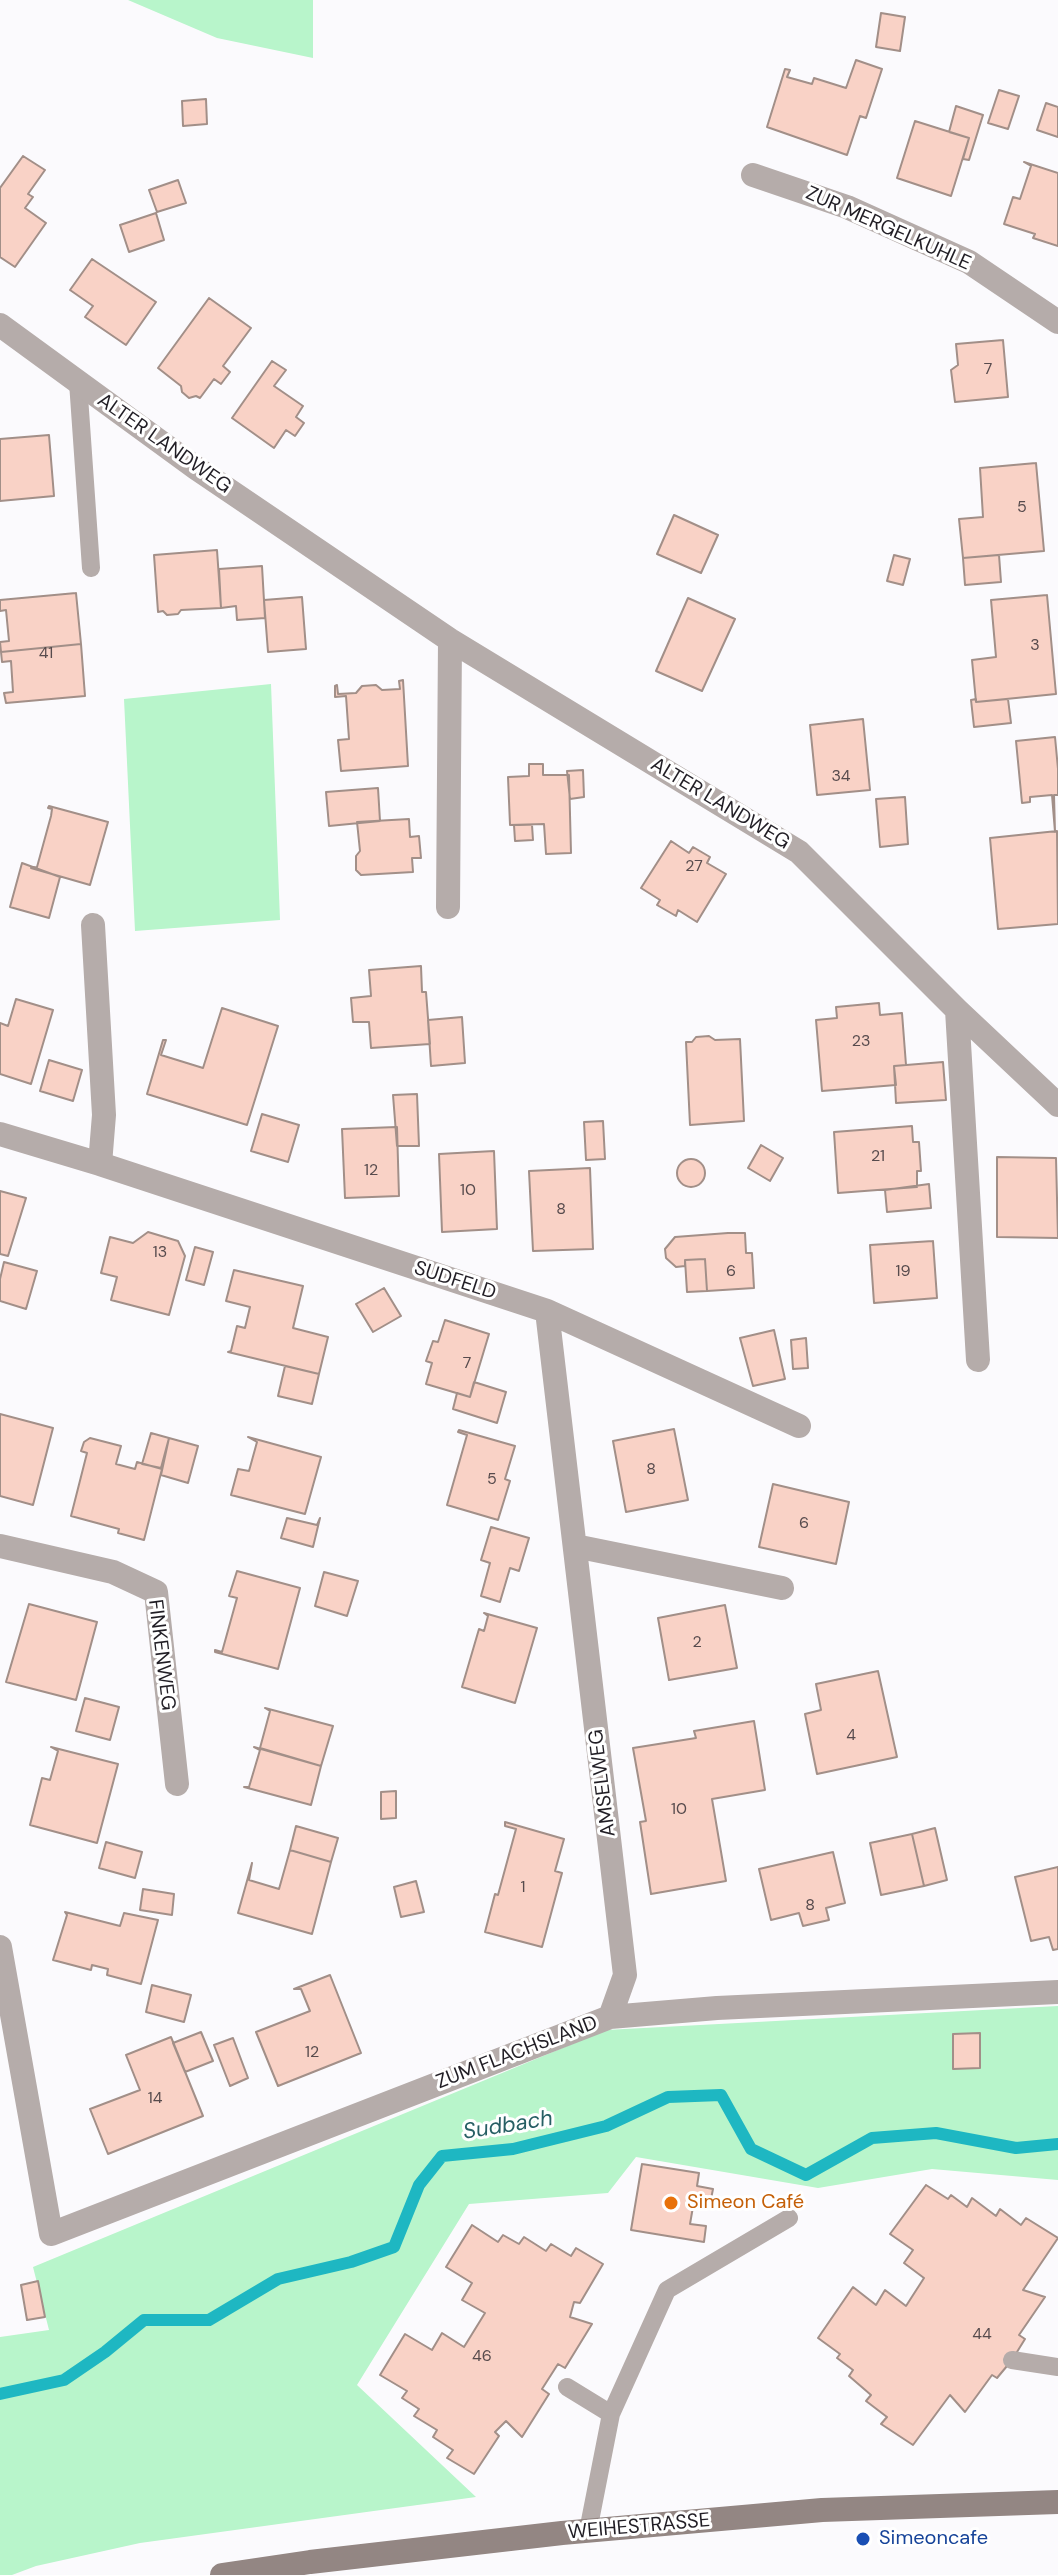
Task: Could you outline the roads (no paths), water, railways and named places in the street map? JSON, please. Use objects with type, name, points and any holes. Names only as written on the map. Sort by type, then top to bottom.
[{"type":"main road","name":"WEIHESTRASSE","points":[[222,2575],[310,2562],[588,2531],[838,2509],[1058,2502]]},
{"type":"street","name":"ZUR MERGELKUHLE","points":[[753,175],[847,207],[969,262],[1058,322]]},
{"type":"street","name":"ALTER LANDWEG","points":[[0,325],[196,468],[450,640],[799,852],[957,1010],[1058,1105]]},
{"type":"street","points":[[448,907],[450,640]]},
{"type":"street","points":[[93,925],[104,1115],[100,1164]]},
{"type":"street","points":[[957,1010],[978,1360]]},
{"type":"street","name":"SUDFELD","points":[[0,1134],[547,1311],[799,1426]]},
{"type":"street","name":"AMSELWEG","points":[[547,1311],[625,1975],[610,2017]]},
{"type":"street","name":"FINKENWEG","points":[[0,1546],[113,1572],[156,1592],[177,1784]]},
{"type":"street","points":[[575,1546],[782,1588]]},
{"type":"street","name":"ZUM FLACHSLAND","points":[[0,1947],[51,2234],[610,2017],[717,2008],[1058,1992]]},
{"type":"lane","points":[[78,382],[91,568]]},
{"type":"lane","points":[[588,2531],[611,2414],[667,2290],[789,2218]]},
{"type":"lane","points":[[1012,2360],[1058,2367]]},
{"type":"lane","points":[[567,2387],[611,2414]]},
{"type":"waterway","name":"Sudbach","points":[[0,2394],[64,2380],[144,2320],[209,2320],[278,2279],[351,2262],[394,2247],[419,2185],[442,2156],[513,2149],[606,2126],[668,2097],[721,2095],[751,2149],[806,2175],[872,2138],[936,2133],[1016,2148],[1058,2144]]},
{"type":"place","name":"Simeon Café","points":[[671,2203]]},
{"type":"place","name":"Simeoncafe","points":[[863,2539]]}]
